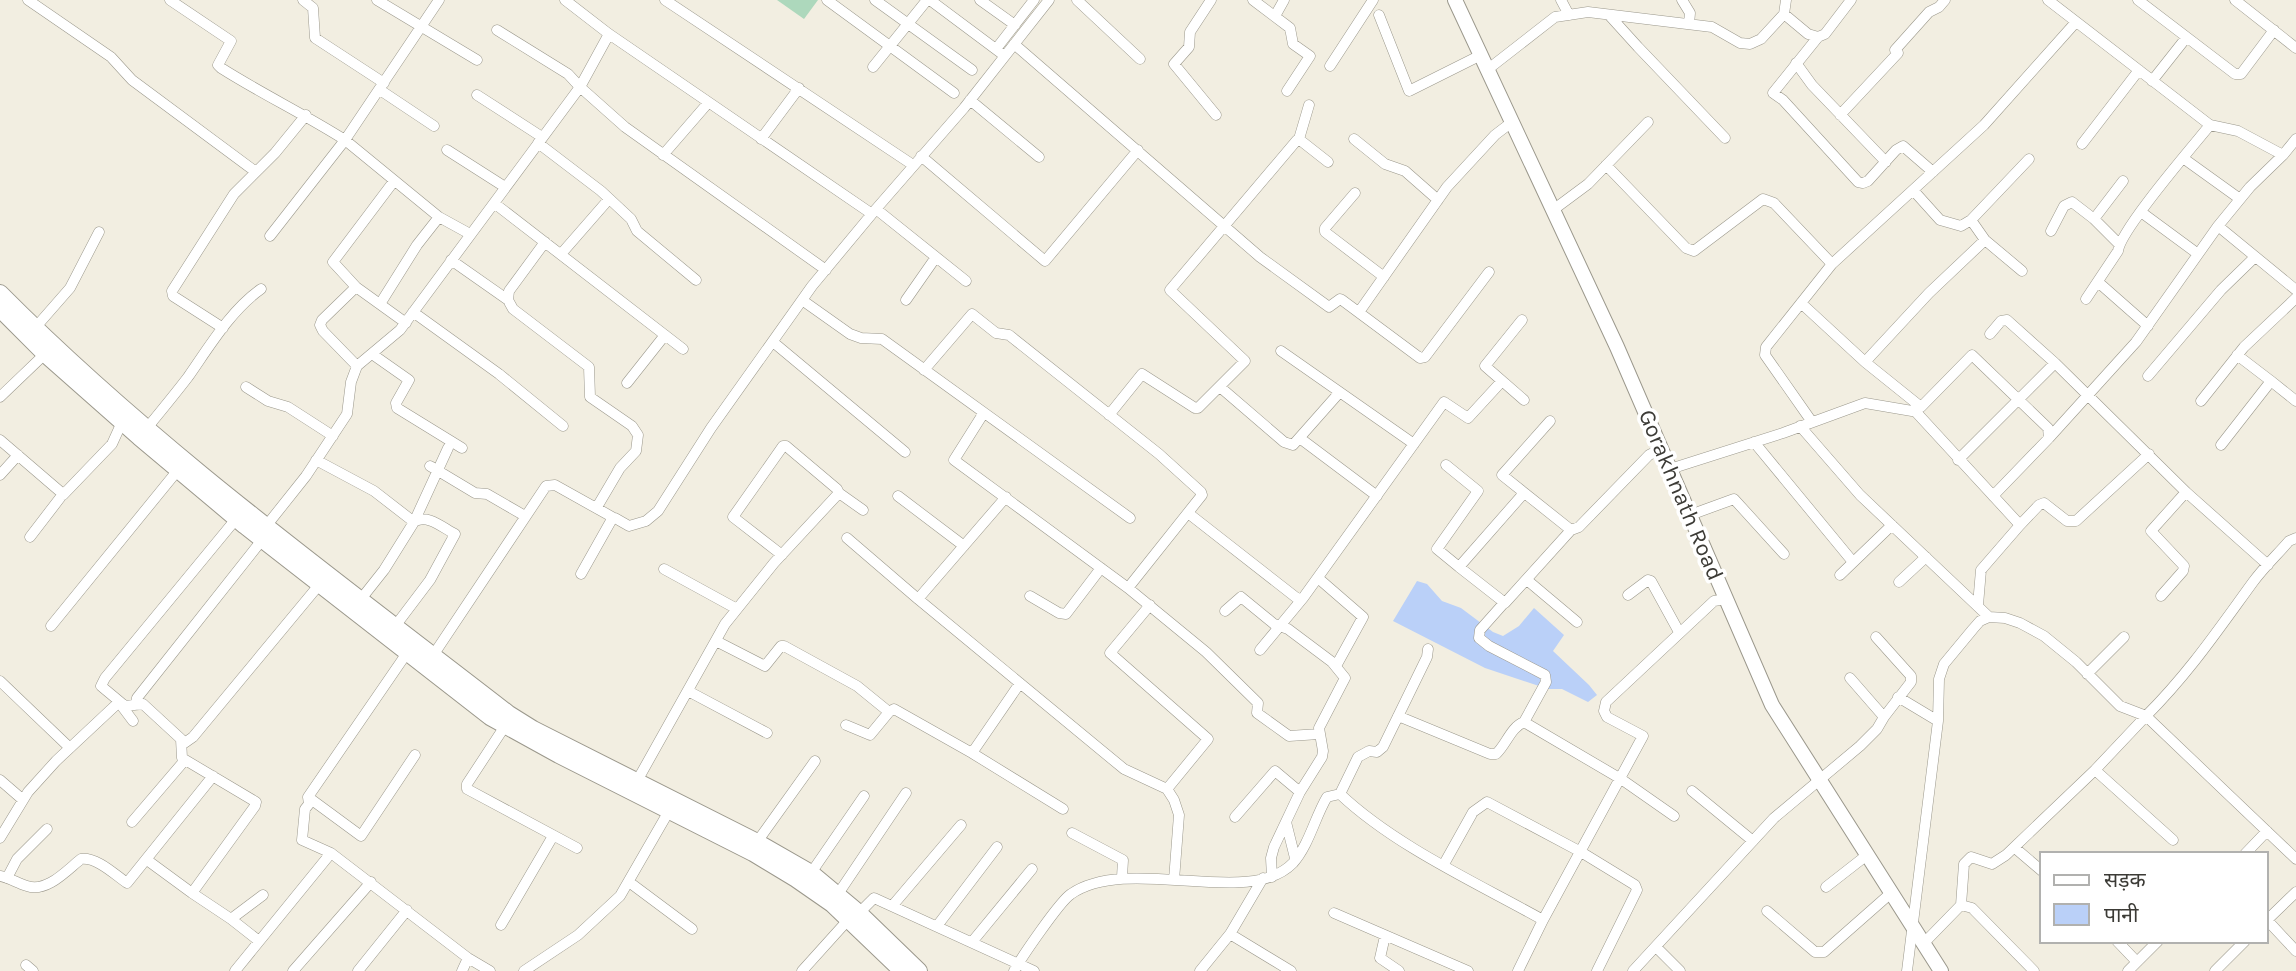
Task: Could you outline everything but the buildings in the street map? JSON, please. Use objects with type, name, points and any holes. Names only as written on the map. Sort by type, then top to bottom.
[{"type":"main road","name":"Gorakhnath Road","points":[[1455,0],[1617,347],[1772,705],[1941,971]]},
{"type":"main road","points":[[0,293],[35,328],[50,350],[122,422],[236,519],[265,532],[396,625],[411,647]]},
{"type":"main road","points":[[0,309],[147,428],[265,532],[319,585],[533,729],[757,842],[811,873],[838,894],[902,971]]},
{"type":"main road","points":[[429,661],[458,693],[505,726],[796,878],[854,916],[919,971]]},
{"type":"street","points":[[28,0],[111,57],[132,80],[256,172]]},
{"type":"street","points":[[170,0],[231,41],[218,65],[221,68],[271,100],[306,115],[345,140],[439,217],[470,234]]},
{"type":"street","points":[[303,0],[313,8],[315,38],[434,126]]},
{"type":"street","points":[[377,0],[477,60]]},
{"type":"street","points":[[270,236],[345,140],[439,0]]},
{"type":"street","points":[[565,0],[609,34],[761,139],[874,212],[966,281]]},
{"type":"street","points":[[665,0],[913,165]]},
{"type":"street","points":[[827,0],[954,93]]},
{"type":"street","points":[[875,0],[972,70]]},
{"type":"street","points":[[873,67],[929,0],[1000,52]]},
{"type":"street","points":[[979,0],[1015,26]]},
{"type":"street","points":[[429,661],[546,486],[551,485],[597,507],[629,526],[646,521],[658,510],[711,428],[825,270],[971,100],[1015,26],[1034,0]]},
{"type":"street","points":[[1000,52],[1014,44],[1049,0]]},
{"type":"street","points":[[1077,0],[1140,59]]},
{"type":"street","points":[[1211,0],[1190,32],[1189,47],[1174,64],[1216,115]]},
{"type":"street","points":[[1253,0],[1292,30],[1293,44],[1310,56],[1287,91]]},
{"type":"street","points":[[1275,16],[1284,0]]},
{"type":"street","points":[[1330,66],[1373,0]]},
{"type":"street","points":[[1560,0],[1569,15]]},
{"type":"street","points":[[1682,0],[1689,13],[1689,24]]},
{"type":"street","points":[[1487,70],[1555,17],[1588,12],[1713,27],[1740,43],[1750,44],[1762,38],[1784,14],[1786,0]]},
{"type":"street","points":[[1851,0],[1773,93],[1783,100],[1858,182],[1868,181],[1896,150],[1906,146],[1933,172]]},
{"type":"street","points":[[1840,115],[1929,12],[1945,0]]},
{"type":"street","points":[[2048,0],[2210,125],[2238,131],[2283,155]]},
{"type":"street","points":[[2138,0],[2238,75],[2274,30]]},
{"type":"street","points":[[2235,0],[2296,48]]},
{"type":"street","points":[[1784,14],[1808,34],[1818,37]]},
{"type":"street","points":[[1379,15],[1409,91],[1481,55]]},
{"type":"street","points":[[1609,15],[1725,138]]},
{"type":"street","points":[[1812,422],[1764,351],[1832,264],[1984,125],[2076,22]]},
{"type":"street","points":[[497,30],[568,74],[625,127],[825,270]]},
{"type":"street","points":[[136,704],[137,698],[265,532],[333,436],[347,414],[351,382],[357,366],[405,323],[580,87],[609,34]]},
{"type":"street","points":[[2152,81],[2186,38]]},
{"type":"street","points":[[1014,44],[1260,257],[1329,307],[1341,299],[1423,359],[1489,272]]},
{"type":"street","points":[[1796,63],[1812,85],[1886,162]]},
{"type":"street","points":[[2082,144],[2139,70]]},
{"type":"street","points":[[761,139],[799,88]]},
{"type":"street","points":[[477,95],[540,140],[609,198],[631,219],[637,231],[696,280]]},
{"type":"street","points":[[971,100],[1039,157]]},
{"type":"street","points":[[663,155],[709,103]]},
{"type":"street","points":[[1109,415],[1142,374],[1196,409],[1245,359],[1170,290],[1223,224],[1298,139],[1308,105]]},
{"type":"street","points":[[223,328],[173,296],[172,291],[234,194],[275,153],[306,115]]},
{"type":"street","points":[[1553,211],[1588,184],[1648,121]]},
{"type":"street","points":[[1359,312],[1447,187],[1495,135],[1512,122]]},
{"type":"street","points":[[2087,299],[2141,212],[2210,125]]},
{"type":"street","points":[[1298,139],[1328,162]]},
{"type":"street","points":[[1354,139],[1385,164],[1405,171],[1438,200]]},
{"type":"street","points":[[1993,496],[2090,396],[2148,326],[2218,226],[2296,139]]},
{"type":"street","points":[[447,150],[505,187]]},
{"type":"street","points":[[921,156],[1046,261],[1138,150]]},
{"type":"street","points":[[2183,158],[2240,199]]},
{"type":"street","points":[[1913,191],[1940,220],[1961,226],[1971,220],[2029,159]]},
{"type":"street","points":[[1606,165],[1686,248],[1694,251],[1763,199],[1774,202],[1832,264]]},
{"type":"street","points":[[394,181],[333,262],[356,287],[405,323]]},
{"type":"street","points":[[2094,219],[2123,181]]},
{"type":"street","points":[[1355,193],[1325,228],[1325,232],[1384,276]]},
{"type":"street","points":[[561,254],[609,198]]},
{"type":"street","points":[[2051,231],[2068,202],[2072,202],[2119,244]]},
{"type":"street","points":[[494,203],[683,349]]},
{"type":"street","points":[[2141,212],[2197,254]]},
{"type":"street","points":[[380,304],[416,245],[439,217]]},
{"type":"street","points":[[1971,220],[1985,240],[2022,271]]},
{"type":"street","points":[[2218,226],[2296,290]]},
{"type":"street","points":[[35,328],[70,288],[99,232]]},
{"type":"street","points":[[1865,362],[1929,293],[1985,240]]},
{"type":"street","points":[[508,300],[509,291],[545,242]]},
{"type":"street","points":[[906,300],[936,257]]},
{"type":"street","points":[[2148,376],[2221,290],[2255,257]]},
{"type":"street","points":[[451,260],[508,300],[513,309],[589,367],[590,397],[632,426],[638,435],[636,451],[620,468],[597,507]]},
{"type":"street","points":[[2098,282],[2148,326]]},
{"type":"street","points":[[356,287],[320,325],[357,366]]},
{"type":"street","points":[[147,428],[223,328],[250,297],[261,289]]},
{"type":"street","points":[[2201,401],[2237,355],[2296,298]]},
{"type":"street","points":[[803,300],[850,334],[861,338],[882,339],[1129,519]]},
{"type":"street","points":[[1801,303],[1918,409],[1958,460],[2020,525]]},
{"type":"street","points":[[413,312],[499,374],[564,426]]},
{"type":"street","points":[[924,370],[972,314],[996,333],[1009,335],[1160,454],[1201,492],[1202,495],[1129,588]]},
{"type":"street","points":[[1522,320],[1485,365],[1524,400]]},
{"type":"street","points":[[1990,334],[2001,321],[2007,320],[2090,396],[2186,492],[2268,565]]},
{"type":"street","points":[[627,383],[665,335]]},
{"type":"street","points":[[773,342],[905,452]]},
{"type":"street","points":[[0,397],[50,350]]},
{"type":"street","points":[[1281,351],[1414,444]]},
{"type":"street","points":[[372,354],[409,380],[396,403],[397,408],[462,448]]},
{"type":"street","points":[[1918,409],[1972,355],[2048,428],[2049,439]]},
{"type":"street","points":[[2237,355],[2296,401]]},
{"type":"street","points":[[1958,460],[2055,363]]},
{"type":"street","points":[[1259,650],[1318,578],[1444,402],[1468,418],[1502,381]]},
{"type":"street","points":[[2221,445],[2271,381]]},
{"type":"street","points":[[246,387],[268,401],[288,407],[333,436]]},
{"type":"street","points":[[1220,387],[1284,442],[1293,446],[1339,393]]},
{"type":"street","points":[[1670,469],[1865,403],[1918,409]]},
{"type":"street","points":[[983,414],[954,460],[1150,605],[1206,652],[1259,704],[1257,713],[1289,736],[1319,734]]},
{"type":"street","points":[[1550,421],[1502,475],[1571,530]]},
{"type":"street","points":[[30,537],[63,495],[112,444],[122,422]]},
{"type":"street","points":[[1800,426],[1860,495],[1989,617]]},
{"type":"street","points":[[1301,439],[1377,496]]},
{"type":"street","points":[[0,440],[63,495]]},
{"type":"street","points":[[1754,442],[1853,562]]},
{"type":"street","points":[[782,555],[733,517],[783,446],[863,510]]},
{"type":"street","points":[[361,599],[384,570],[414,522],[434,469],[448,448]]},
{"type":"street","points":[[1398,716],[1490,754],[1501,750],[1518,724],[1524,722],[1546,682],[1545,675],[1489,646],[1479,638],[1480,630],[1571,530],[1579,527],[1649,455],[1661,449]]},
{"type":"street","points":[[1978,606],[1982,570],[2039,505],[2044,503],[2067,521],[2076,521],[2149,454]]},
{"type":"street","points":[[0,475],[18,455]]},
{"type":"street","points":[[316,460],[374,491],[414,522]]},
{"type":"street","points":[[1446,464],[1478,491],[1437,548],[1504,603]]},
{"type":"street","points":[[434,469],[475,493],[487,494],[525,516]]},
{"type":"street","points":[[51,626],[178,470]]},
{"type":"street","points":[[2161,596],[2183,571],[2184,566],[2151,531],[2186,492]]},
{"type":"street","points":[[637,781],[737,609],[839,493]]},
{"type":"street","points":[[1459,568],[1524,493]]},
{"type":"street","points":[[898,496],[964,546]]},
{"type":"street","points":[[918,599],[1006,497]]},
{"type":"street","points":[[1690,515],[1734,499],[1784,554]]},
{"type":"street","points":[[1188,513],[1298,599],[1303,598]]},
{"type":"street","points":[[396,625],[430,580],[456,536],[426,518],[419,518],[414,522]]},
{"type":"street","points":[[581,574],[614,518]]},
{"type":"street","points":[[192,893],[256,804],[254,800],[185,760],[181,755],[181,739],[147,707],[136,704],[128,707],[120,703],[103,689],[101,683],[236,519]]},
{"type":"street","points":[[1840,575],[1892,525]]},
{"type":"street","points":[[847,538],[1124,769],[1167,789],[1179,815],[1174,880]]},
{"type":"street","points":[[1923,944],[1961,905],[1966,859],[1970,857],[1993,864],[2015,848],[2178,684],[2214,639],[2255,579],[2289,541],[2296,538]]},
{"type":"street","points":[[1899,582],[1926,557]]},
{"type":"street","points":[[1030,596],[1059,613],[1066,614],[1101,568]]},
{"type":"street","points":[[664,569],[737,609]]},
{"type":"street","points":[[1318,578],[1363,617],[1336,666]]},
{"type":"street","points":[[1527,580],[1577,622]]},
{"type":"street","points":[[1628,595],[1648,580],[1651,581],[1679,632]]},
{"type":"street","points":[[183,744],[193,737],[319,585]]},
{"type":"street","points":[[1200,971],[1230,934],[1268,877],[1272,852],[1300,792],[1323,754],[1320,728],[1344,681],[1344,676],[1336,666],[1241,597],[1225,611]]},
{"type":"street","points":[[1518,971],[1643,735],[1607,717],[1604,711],[1606,702],[1714,601],[1726,599]]},
{"type":"street","points":[[1150,605],[1110,653],[1208,739],[1167,789]]},
{"type":"street","points":[[1907,971],[1938,721],[1939,679],[1944,664],[1972,629],[1989,617],[2005,618],[2044,636],[2120,706],[2146,716],[2296,859]]},
{"type":"street","points":[[1633,971],[1774,818],[1860,747],[1877,729],[1910,682],[1911,676],[1876,637]]},
{"type":"street","points":[[2087,674],[2124,637]]},
{"type":"street","points":[[716,641],[765,666],[781,646],[784,646],[858,686],[888,712]]},
{"type":"street","points":[[411,647],[308,797],[302,840],[331,853],[468,958],[490,971]]},
{"type":"street","points":[[1340,794],[1358,757],[1369,751],[1377,752],[1398,716],[1427,657],[1428,649]]},
{"type":"street","points":[[1850,678],[1884,717]]},
{"type":"street","points":[[0,681],[70,748]]},
{"type":"street","points":[[972,752],[1020,683]]},
{"type":"street","points":[[688,691],[767,733]]},
{"type":"street","points":[[1899,697],[1938,721]]},
{"type":"street","points":[[120,703],[133,721]]},
{"type":"street","points":[[0,838],[22,799],[70,748],[120,703]]},
{"type":"street","points":[[846,725],[870,734],[888,712],[894,709],[972,752],[1063,809]]},
{"type":"street","points":[[1524,722],[1621,779],[1674,816]]},
{"type":"street","points":[[505,726],[468,782],[467,789],[577,848]]},
{"type":"street","points":[[308,797],[361,836],[415,755]]},
{"type":"street","points":[[132,822],[185,760]]},
{"type":"street","points":[[757,842],[815,761]]},
{"type":"street","points":[[2095,770],[2173,840]]},
{"type":"street","points":[[1236,817],[1275,771],[1300,792]]},
{"type":"street","points":[[47,829],[3,877],[38,887],[57,878],[86,858],[127,883],[213,776]]},
{"type":"street","points":[[0,780],[22,799]]},
{"type":"street","points":[[1692,791],[1753,841]]},
{"type":"street","points":[[838,894],[906,793]]},
{"type":"street","points":[[1016,967],[1068,895],[1088,884],[1122,877],[1247,882],[1268,877],[1293,863],[1327,797],[1340,794]]},
{"type":"street","points":[[1340,794],[1352,806],[1405,842],[1543,920]]},
{"type":"street","points":[[811,873],[864,796]]},
{"type":"street","points":[[1444,864],[1473,812],[1487,802],[1581,852],[1635,885],[1637,890],[1597,971]]},
{"type":"street","points":[[524,971],[578,935],[613,904],[629,882],[669,811]]},
{"type":"street","points":[[1286,822],[1295,858]]},
{"type":"street","points":[[893,905],[961,825]]},
{"type":"street","points":[[2247,852],[2267,831]]},
{"type":"street","points":[[1072,833],[1123,860],[1122,877]]},
{"type":"street","points":[[501,925],[553,836]]},
{"type":"street","points":[[937,926],[997,846]]},
{"type":"street","points":[[2015,848],[2040,869]]},
{"type":"street","points":[[235,971],[331,853]]},
{"type":"street","points":[[1826,887],[1867,855]]},
{"type":"street","points":[[147,860],[259,941]]},
{"type":"street","points":[[972,942],[1032,869]]},
{"type":"street","points":[[293,971],[371,882]]},
{"type":"street","points":[[629,882],[692,929]]},
{"type":"street","points":[[2268,918],[2296,892]]},
{"type":"street","points":[[1768,911],[1815,952],[1820,953],[1891,893]]},
{"type":"street","points":[[231,919],[263,895]]},
{"type":"street","points":[[802,971],[874,898],[972,942],[1016,967],[1034,971]]},
{"type":"street","points":[[1961,905],[1972,908],[2034,971]]},
{"type":"street","points":[[358,971],[407,910]]},
{"type":"street","points":[[1334,913],[1468,971]]},
{"type":"street","points":[[2268,922],[2296,951]]},
{"type":"street","points":[[1230,934],[1291,971]]},
{"type":"street","points":[[1385,936],[1380,958],[1399,971]]},
{"type":"street","points":[[2119,943],[2137,962]]},
{"type":"street","points":[[2128,971],[2156,943]]},
{"type":"street","points":[[2215,971],[2243,943]]},
{"type":"street","points":[[1656,947],[1680,971]]},
{"type":"street","points":[[462,971],[468,958]]},
{"type":"street","points":[[2224,962],[2234,971]]},
{"type":"green space","points":[[777,0],[818,0],[804,19]]},
{"type":"water","points":[[1417,581],[1427,584],[1442,601],[1461,608],[1493,632],[1503,636],[1519,626],[1534,608],[1564,635],[1553,651],[1597,695],[1588,702],[1562,689],[1548,689],[1485,668],[1393,621]]}]
